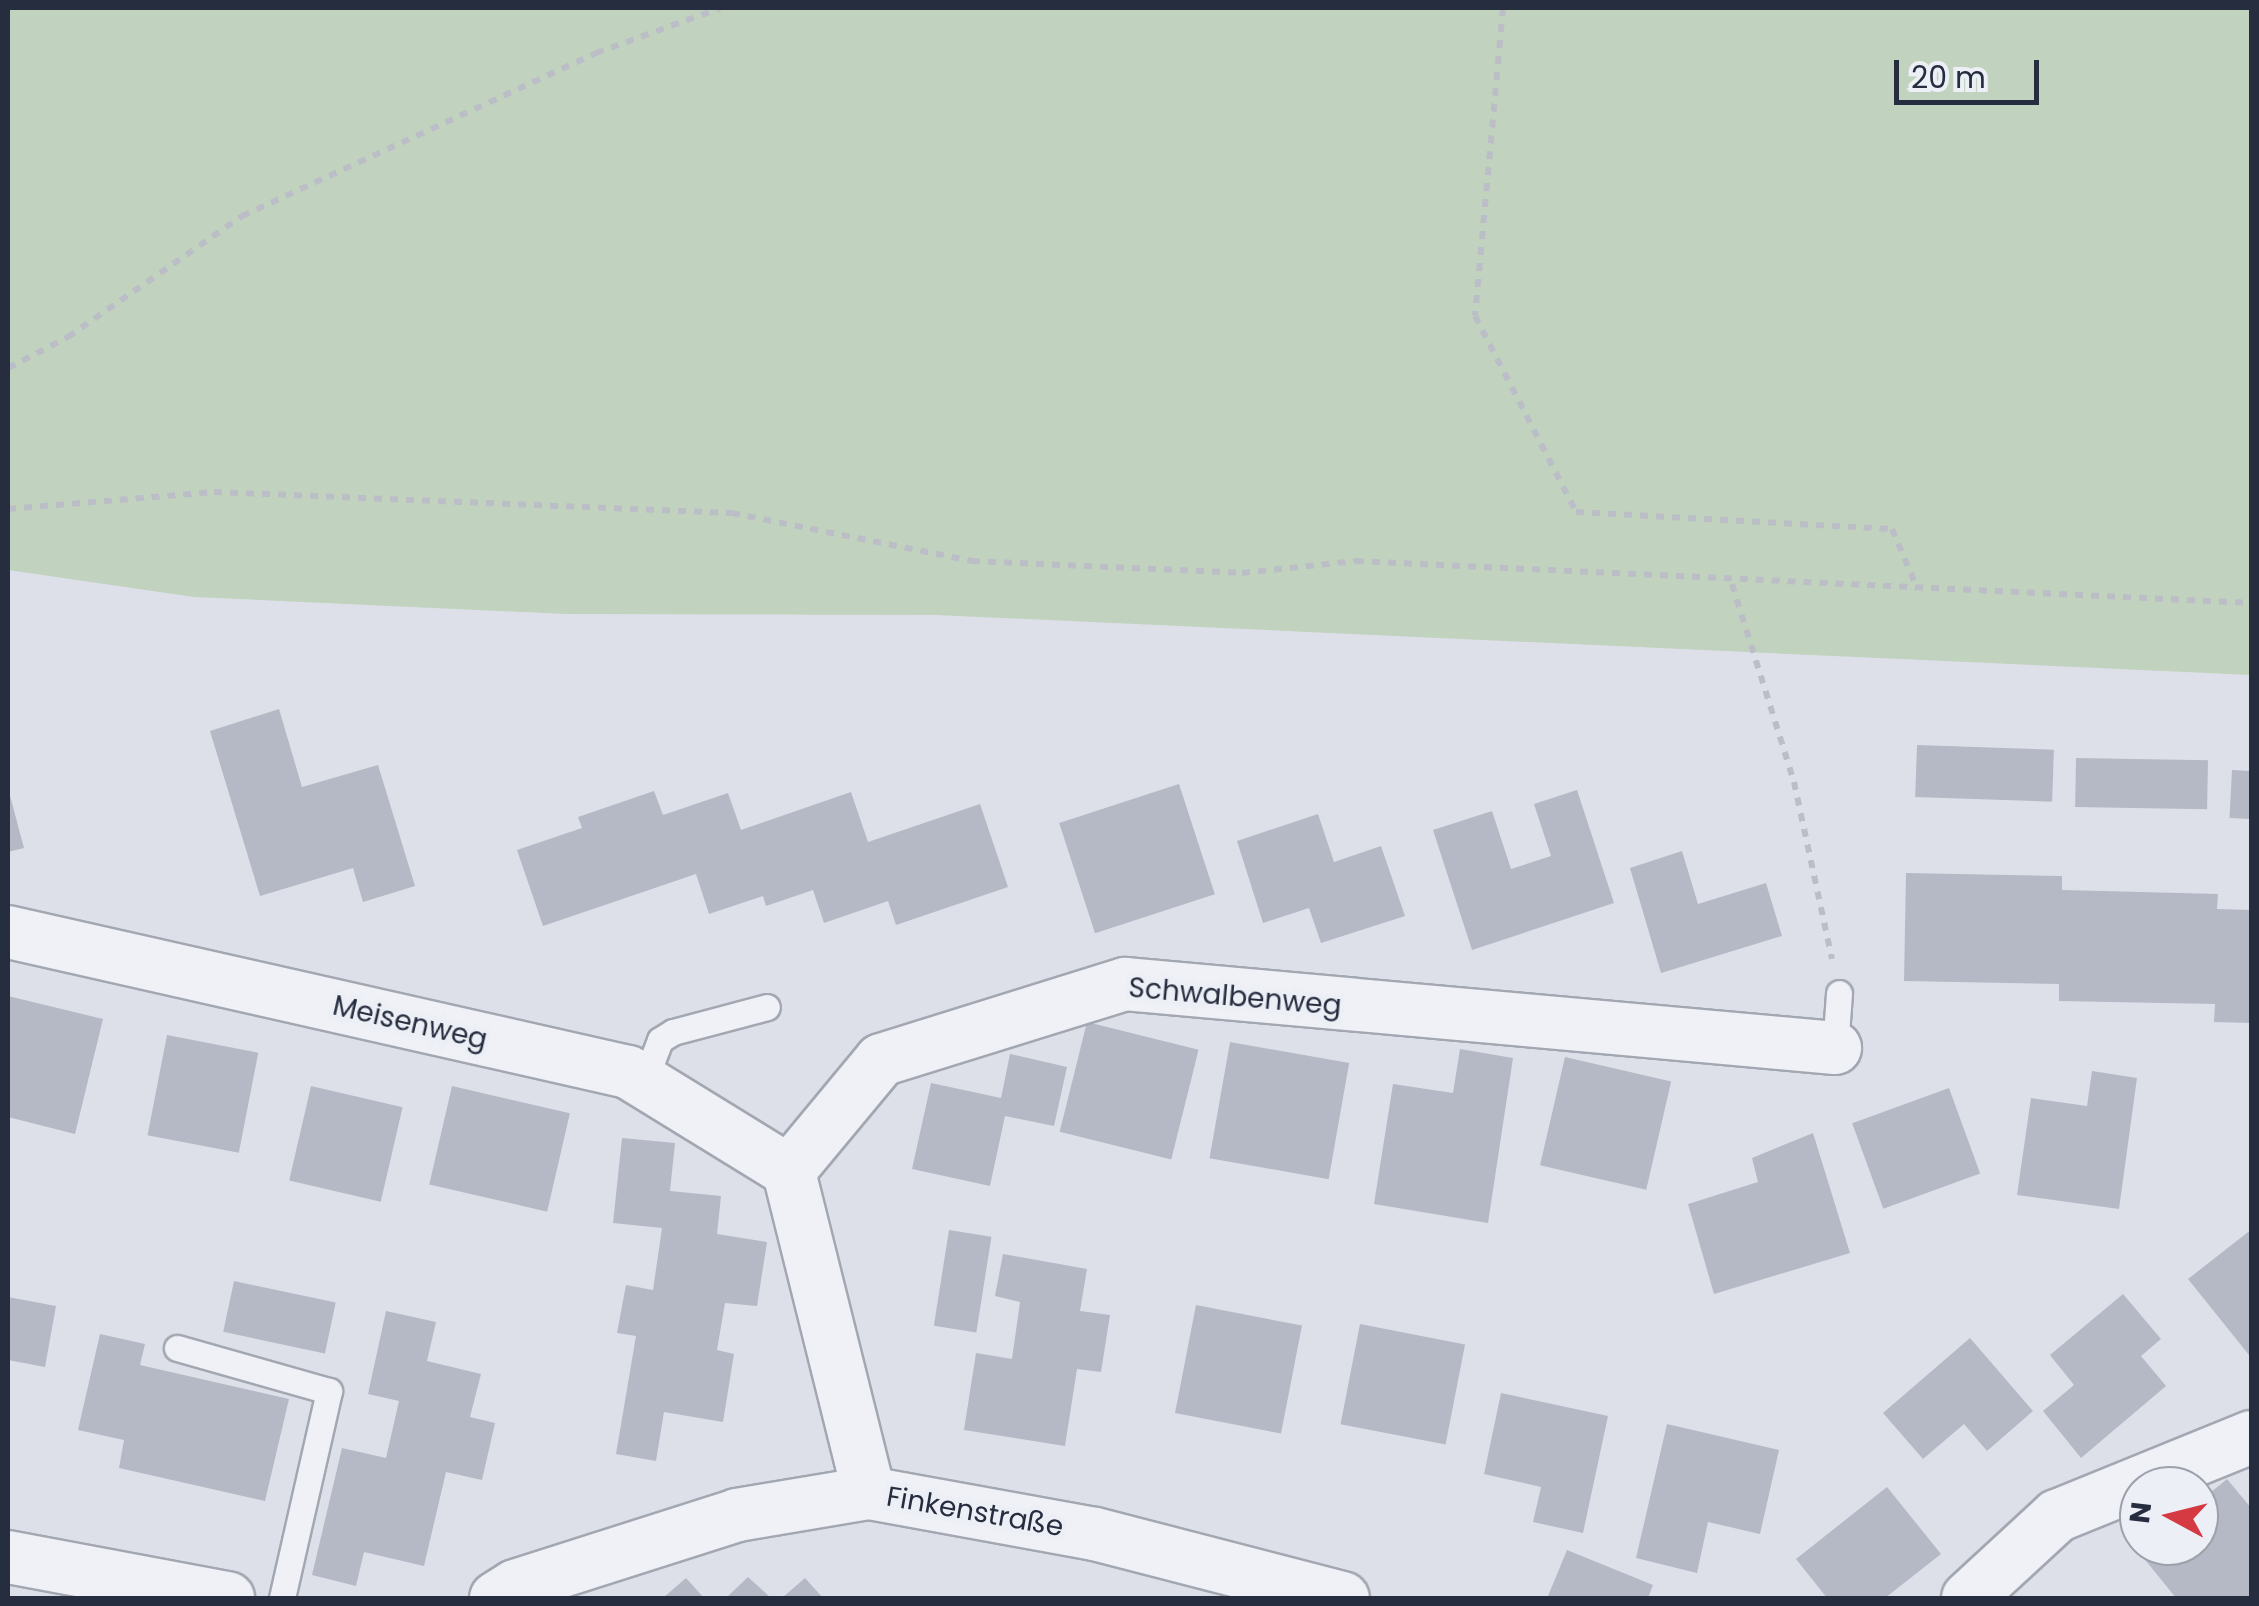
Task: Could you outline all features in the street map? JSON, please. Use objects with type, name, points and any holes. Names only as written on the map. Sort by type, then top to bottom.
[{"type":"street","name":"Meisenweg","points":[[8,932],[628,1072],[789,1171]]},
{"type":"street","name":"Schwalbenweg","points":[[789,1171],[881,1060],[1125,984],[1835,1048]]},
{"type":"street","points":[[789,1171],[869,1494]]},
{"type":"street","points":[[1968,1598],[2058,1516],[2252,1437]]},
{"type":"street","name":"Finkenstraße","points":[[496,1598],[515,1586],[737,1515],[869,1494],[1096,1534],[1343,1598]]},
{"type":"street","points":[[8,1558],[228,1598]]},
{"type":"lane","points":[[1835,1048],[1839,992]]},
{"type":"lane","points":[[644,1082],[660,1040],[674,1032],[767,1007]]},
{"type":"lane","points":[[177,1348],[329,1391],[282,1598]]},
{"type":"path","points":[[8,368],[68,337],[242,216],[596,53],[720,8]]},
{"type":"path","points":[[1503,8],[1475,316],[1576,512],[1892,529],[1918,590]]},
{"type":"path","points":[[8,509],[214,492],[732,514],[972,561],[1242,573],[1356,561],[1732,584],[2252,604]]},
{"type":"path","points":[[1732,584],[1794,782],[1839,992]]},
{"type":"green space","points":[[8,8],[2251,8],[2251,675],[937,615],[567,614],[194,597],[8,570]]},
{"type":"building","points":[[279,709],[302,787],[378,765],[415,886],[363,902],[353,868],[260,896],[210,731]]},
{"type":"building","points":[[1917,745],[2054,750],[2052,802],[1915,797]]},
{"type":"building","points":[[2076,758],[2208,760],[2207,809],[2075,807]]},
{"type":"building","points":[[2232,770],[2252,771],[2249,819],[2229,818]]},
{"type":"building","points":[[1179,784],[1215,894],[1095,933],[1059,823]]},
{"type":"building","points":[[8,788],[24,848],[8,852]]},
{"type":"building","points":[[1577,790],[1614,903],[1472,950],[1433,830],[1492,811],[1511,869],[1551,856],[1534,804]]},
{"type":"building","points":[[654,791],[663,815],[728,793],[741,830],[851,792],[868,842],[980,804],[1008,887],[896,925],[888,901],[824,923],[813,890],[766,906],[763,896],[709,914],[696,874],[543,926],[517,850],[582,828],[578,817]]},
{"type":"building","points":[[1318,814],[1334,862],[1381,846],[1405,916],[1321,943],[1309,908],[1263,923],[1237,841]]},
{"type":"building","points":[[1682,851],[1698,904],[1766,883],[1782,936],[1661,973],[1630,868]]},
{"type":"building","points":[[1906,873],[2062,876],[2062,890],[2218,894],[2217,909],[2252,910],[2252,1023],[2214,1022],[2215,1004],[2059,1001],[2059,984],[1904,981]]},
{"type":"building","points":[[8,996],[103,1019],[75,1134],[8,1117]]},
{"type":"building","points":[[1087,1022],[1199,1050],[1171,1159],[1060,1132]]},
{"type":"building","points":[[167,1035],[258,1053],[239,1153],[148,1135]]},
{"type":"building","points":[[1230,1042],[1349,1063],[1329,1179],[1210,1158]]},
{"type":"building","points":[[1460,1049],[1513,1058],[1488,1223],[1374,1204],[1393,1084],[1453,1093]]},
{"type":"building","points":[[1010,1054],[1067,1067],[1054,1126],[1005,1116],[990,1186],[912,1169],[931,1083],[1001,1098]]},
{"type":"building","points":[[1565,1057],[1671,1082],[1646,1190],[1540,1165]]},
{"type":"building","points":[[2092,1071],[2137,1078],[2119,1209],[2017,1195],[2031,1098],[2087,1106]]},
{"type":"building","points":[[311,1086],[403,1107],[381,1202],[289,1181]]},
{"type":"building","points":[[452,1086],[570,1113],[547,1212],[429,1184]]},
{"type":"building","points":[[1949,1088],[1980,1174],[1883,1209],[1852,1123]]},
{"type":"building","points":[[1813,1133],[1850,1253],[1714,1294],[1688,1204],[1758,1182],[1752,1158]]},
{"type":"building","points":[[622,1138],[675,1143],[670,1191],[721,1196],[717,1234],[767,1242],[757,1306],[725,1303],[717,1350],[734,1354],[723,1422],[664,1412],[656,1461],[616,1454],[636,1336],[617,1333],[626,1285],[653,1290],[662,1228],[613,1223]]},
{"type":"building","points":[[2252,1229],[2252,1354],[2249,1355],[2188,1279]]},
{"type":"building","points":[[949,1230],[991,1237],[976,1333],[934,1326]]},
{"type":"building","points":[[1003,1254],[1087,1269],[1080,1311],[1110,1315],[1101,1372],[1077,1369],[1065,1446],[964,1430],[976,1353],[1012,1359],[1020,1302],[995,1296]]},
{"type":"building","points":[[234,1281],[336,1303],[325,1353],[223,1332]]},
{"type":"building","points":[[2123,1294],[2161,1339],[2141,1356],[2166,1386],[2081,1458],[2043,1411],[2074,1385],[2050,1355]]},
{"type":"building","points":[[8,1297],[56,1306],[45,1367],[8,1360]]},
{"type":"building","points":[[1196,1305],[1302,1326],[1281,1434],[1175,1413]]},
{"type":"building","points":[[386,1311],[436,1322],[427,1361],[481,1374],[470,1417],[495,1423],[482,1480],[446,1472],[424,1566],[364,1552],[356,1586],[312,1575],[342,1448],[386,1458],[399,1401],[368,1394]]},
{"type":"building","points":[[1360,1324],[1465,1344],[1446,1445],[1341,1424]]},
{"type":"building","points":[[100,1334],[145,1344],[140,1365],[289,1399],[265,1501],[119,1468],[124,1440],[78,1430]]},
{"type":"building","points":[[1970,1338],[2033,1411],[1987,1451],[1964,1424],[1923,1459],[1883,1413]]},
{"type":"building","points":[[1501,1393],[1608,1416],[1583,1533],[1533,1522],[1541,1487],[1484,1474]]},
{"type":"building","points":[[1667,1424],[1779,1450],[1760,1534],[1708,1522],[1697,1573],[1636,1558]]},
{"type":"building","points":[[2227,1479],[2252,1509],[2252,1598],[2176,1598],[2150,1566],[2219,1566],[2219,1486]]},
{"type":"building","points":[[1887,1487],[1941,1554],[1885,1598],[1827,1598],[1796,1559]]},
{"type":"building","points":[[1567,1550],[1653,1585],[1648,1598],[1548,1596]]},
{"type":"building","points":[[748,1577],[771,1598],[726,1598]]},
{"type":"building","points":[[686,1578],[704,1598],[663,1598]]},
{"type":"building","points":[[805,1578],[823,1598],[782,1598]]}]
